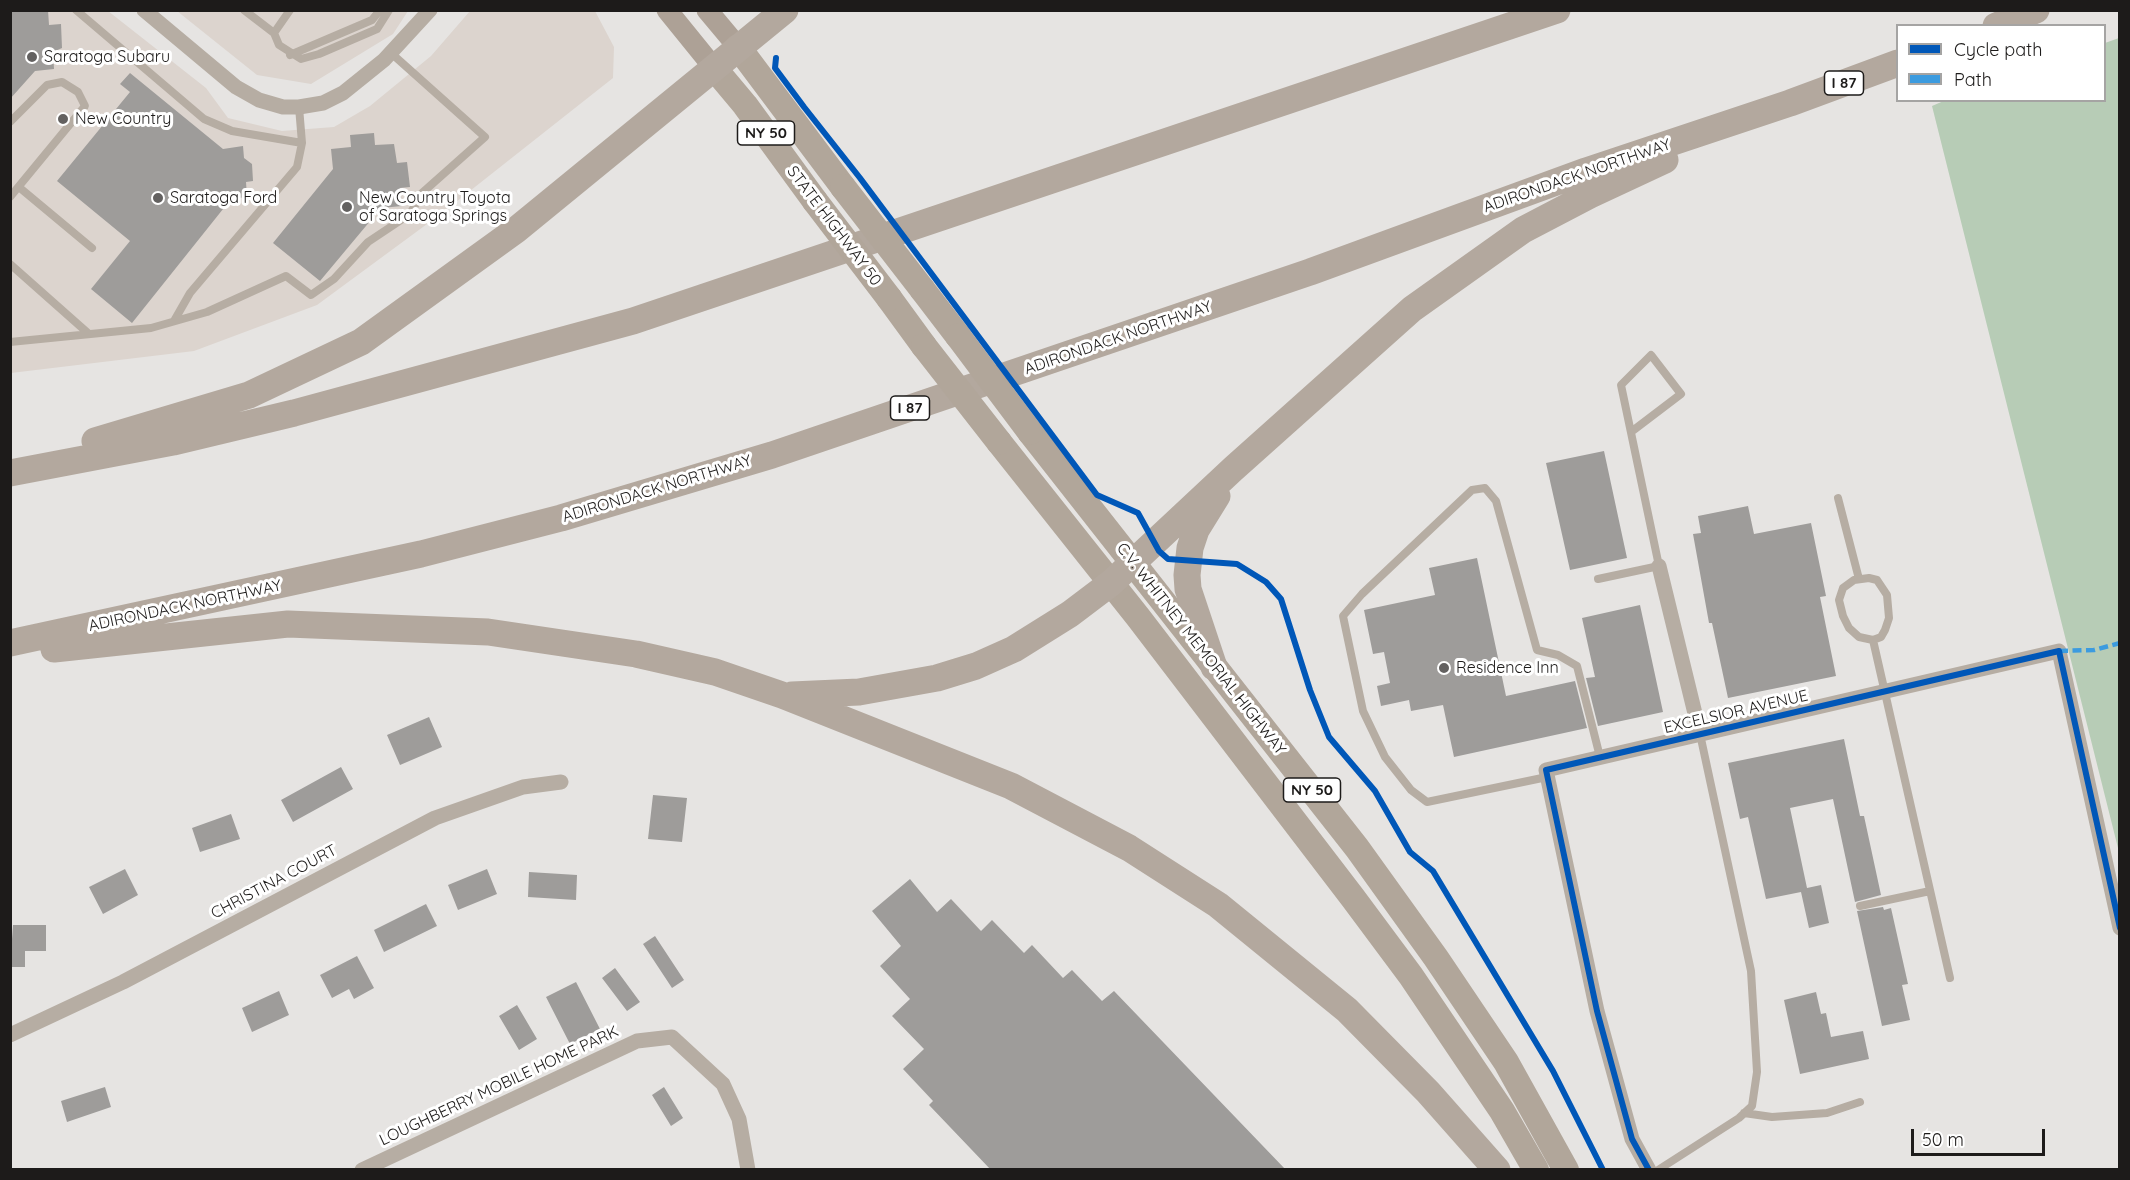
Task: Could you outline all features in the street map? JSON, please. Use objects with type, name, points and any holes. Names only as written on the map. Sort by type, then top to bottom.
[{"type":"highway","points":[[10,464],[249,395],[361,342],[516,230],[785,10]]},
{"type":"highway","points":[[10,473],[173,442],[283,415],[633,321],[1557,10]]},
{"type":"highway","points":[[2001,24],[2036,10]]},
{"type":"highway","name":"STATE HIGHWAY 50","points":[[738,47],[1030,432]]},
{"type":"highway","name":"ADIRONDACK NORTHWAY","points":[[10,643],[421,554],[561,518],[728,468],[1310,272],[1586,171],[1790,103],[1896,64]]},
{"type":"highway","name":"STATE HIGHWAY 50","points":[[714,68],[745,105],[814,201],[999,442]]},
{"type":"highway","points":[[782,695],[859,692],[937,678],[976,666],[1014,649],[1070,614],[1111,583],[1233,469],[1412,309],[1523,230],[1590,195],[1790,103]]},
{"type":"highway","name":"C.V. WHITNEY MEMORIAL HIGHWAY","points":[[1030,432],[1357,848],[1436,958],[1506,1062],[1566,1170]]},
{"type":"highway","name":"C.V. WHITNEY MEMORIAL HIGHWAY","points":[[999,442],[1111,583],[1410,975],[1502,1111],[1536,1170]]},
{"type":"highway","points":[[1214,667],[1188,590],[1187,575],[1190,548],[1196,530],[1233,469]]},
{"type":"highway","points":[[10,653],[288,624],[383,626],[488,632],[625,652],[715,672],[782,695],[1011,786],[1129,848],[1218,905],[1307,975],[1356,1018],[1428,1092],[1497,1170]]},
{"type":"main road","name":"STATE HIGHWAY 50","points":[[667,10],[714,68]]},
{"type":"main road","name":"STATE HIGHWAY 50","points":[[707,10],[738,47]]},
{"type":"street","points":[[144,10],[236,87],[259,100],[283,107],[323,103],[343,93],[391,53],[430,10]]},
{"type":"street","points":[[1659,566],[1700,734]]},
{"type":"street","name":"EXCELSIOR AVENUE","points":[[1547,777],[1546,770],[2059,651],[2120,928]]},
{"type":"street","points":[[1547,777],[1597,1011],[1632,1139],[1648,1170]]},
{"type":"street","name":"CHRISTINA COURT","points":[[10,1035],[123,982],[435,818],[523,788],[561,782]]},
{"type":"street","name":"LOUGHBERRY MOBILE HOME PARK","points":[[362,1170],[637,1041],[672,1037],[723,1084],[739,1119],[748,1170]]},
{"type":"lane","points":[[76,10],[204,118],[232,131],[302,143]]},
{"type":"lane","points":[[244,10],[274,33],[279,45],[290,55],[301,59],[319,54],[377,28],[389,10]]},
{"type":"lane","points":[[256,19],[258,10]]},
{"type":"lane","points":[[274,33],[290,10]]},
{"type":"lane","points":[[290,55],[372,20],[380,10]]},
{"type":"lane","points":[[10,342],[152,328],[207,312],[286,276],[311,295],[334,279],[368,242],[411,214],[422,193],[485,137],[391,53]]},
{"type":"lane","points":[[10,122],[47,85],[62,82],[78,92],[85,106],[20,188],[10,197]]},
{"type":"lane","points":[[174,321],[190,293],[297,167],[302,143],[299,107]]},
{"type":"lane","points":[[20,188],[92,249]]},
{"type":"lane","points":[[10,264],[89,334]]},
{"type":"lane","points":[[1598,579],[1659,566],[1621,385],[1651,355],[1681,394],[1631,432]]},
{"type":"lane","points":[[1547,777],[1427,802],[1411,790],[1385,757],[1363,711],[1343,616],[1362,594],[1472,490],[1485,488],[1496,501],[1537,650],[1558,655],[1576,666],[1600,757]]},
{"type":"lane","points":[[1838,498],[1859,579]]},
{"type":"lane","points":[[1859,579],[1877,580],[1887,595],[1887,624],[1881,637],[1873,640],[1859,637],[1849,628],[1839,600],[1843,588],[1859,579]]},
{"type":"lane","points":[[1873,640],[1950,978]]},
{"type":"lane","points":[[1658,1170],[1752,1106],[1757,1072],[1751,971],[1700,734]]},
{"type":"lane","points":[[1860,906],[1930,891]]},
{"type":"lane","points":[[1744,1113],[1772,1117],[1827,1113],[1860,1102]]},
{"type":"shaded area","points":[[10,11],[108,11],[206,88],[228,118],[282,131],[334,127],[370,106],[431,56],[470,11],[595,11],[614,47],[613,78],[442,213],[317,305],[194,351],[11,373]]},
{"type":"shaded area","points":[[177,11],[408,11],[393,34],[311,84],[257,75]]},
{"type":"green space","points":[[2120,38],[2119,852],[1932,106],[1941,102],[2106,102],[2106,43]]},
{"type":"building","name":"Saratoga Subaru","points":[[10,10],[48,10],[49,25],[61,24],[62,48],[53,52],[54,69],[35,71],[10,99]]},
{"type":"building","name":"Saratoga Ford","points":[[130,73],[223,149],[243,146],[244,158],[252,164],[253,181],[246,182],[247,197],[231,199],[132,323],[91,289],[130,241],[57,181],[130,92],[120,84]]},
{"type":"building","name":"New Country Toyota of Saratoga Springs","points":[[374,133],[375,145],[394,144],[397,163],[407,162],[410,187],[400,188],[402,206],[381,208],[320,281],[273,243],[333,169],[331,149],[351,147],[350,135]]},
{"type":"building","points":[[1604,451],[1627,558],[1570,570],[1546,463]]},
{"type":"building","points":[[1748,506],[1754,534],[1811,523],[1826,596],[1820,597],[1836,676],[1728,698],[1712,623],[1709,623],[1693,534],[1701,533],[1698,516]]},
{"type":"building","name":"Residence Inn","points":[[1477,558],[1506,696],[1575,681],[1587,728],[1454,757],[1443,705],[1411,711],[1409,700],[1381,706],[1377,686],[1390,683],[1384,652],[1373,654],[1364,610],[1435,595],[1429,568]]},
{"type":"building","points":[[1640,605],[1663,712],[1598,726],[1586,678],[1595,677],[1582,618]]},
{"type":"building","points":[[429,717],[442,747],[400,765],[387,735]]},
{"type":"building","points":[[1844,739],[1860,816],[1864,816],[1881,895],[1855,902],[1833,799],[1790,808],[1807,888],[1821,885],[1829,923],[1809,928],[1801,892],[1766,899],[1748,817],[1740,819],[1728,763]]},
{"type":"building","points":[[341,767],[353,789],[293,822],[281,800]]},
{"type":"building","points":[[653,795],[687,798],[682,842],[648,839]]},
{"type":"building","points":[[231,814],[240,839],[200,852],[192,828]]},
{"type":"building","points":[[125,869],[138,895],[103,914],[89,887]]},
{"type":"building","points":[[487,869],[497,894],[458,910],[448,885]]},
{"type":"building","points":[[529,872],[577,875],[576,900],[528,897]]},
{"type":"building","points":[[910,879],[937,912],[951,899],[981,931],[992,920],[1024,953],[1032,945],[1063,978],[1072,970],[1102,1001],[1114,991],[1286,1170],[991,1170],[929,1105],[933,1101],[903,1069],[924,1049],[892,1016],[910,999],[880,966],[901,946],[872,911]]},
{"type":"building","points":[[426,904],[437,926],[384,952],[374,930]]},
{"type":"building","points":[[1883,907],[1884,910],[1891,908],[1908,984],[1902,985],[1910,1020],[1882,1026],[1857,911]]},
{"type":"building","points":[[13,925],[46,925],[46,951],[25,951],[25,967],[10,967]]},
{"type":"building","points":[[655,936],[684,980],[672,988],[643,944]]},
{"type":"building","points":[[357,956],[374,988],[354,999],[349,989],[332,998],[320,975]]},
{"type":"building","points":[[615,968],[640,1002],[627,1011],[602,978]]},
{"type":"building","points":[[576,982],[600,1029],[570,1044],[546,997]]},
{"type":"building","points":[[279,991],[289,1015],[252,1032],[242,1008]]},
{"type":"building","points":[[1816,992],[1821,1014],[1826,1013],[1831,1037],[1863,1031],[1869,1059],[1800,1074],[1784,1000]]},
{"type":"building","points":[[517,1005],[537,1039],[519,1050],[499,1016]]},
{"type":"building","points":[[105,1087],[111,1107],[67,1122],[61,1101]]},
{"type":"building","points":[[664,1087],[683,1118],[671,1126],[652,1095]]},
{"type":"marked path","points":[[2059,651],[2094,650],[2120,643]]},
{"type":"cycle path","points":[[776,58],[775,68],[1097,495],[1138,513],[1159,551],[1168,559],[1237,564],[1266,582],[1281,599],[1310,690],[1329,737],[1375,791],[1410,852],[1433,871],[1553,1071],[1603,1170]]},
{"type":"cycle path","points":[[1649,1170],[1632,1139],[1597,1011],[1546,770],[2059,651],[2120,928]]},
{"type":"place","name":"Saratoga Subaru","points":[[32,57]]},
{"type":"place","name":"New Country","points":[[63,119]]},
{"type":"place","name":"Saratoga Ford","points":[[158,198]]},
{"type":"place","name":"New Country Toyota of Saratoga Springs","points":[[347,207]]},
{"type":"place","name":"Residence Inn","points":[[1444,668]]}]
